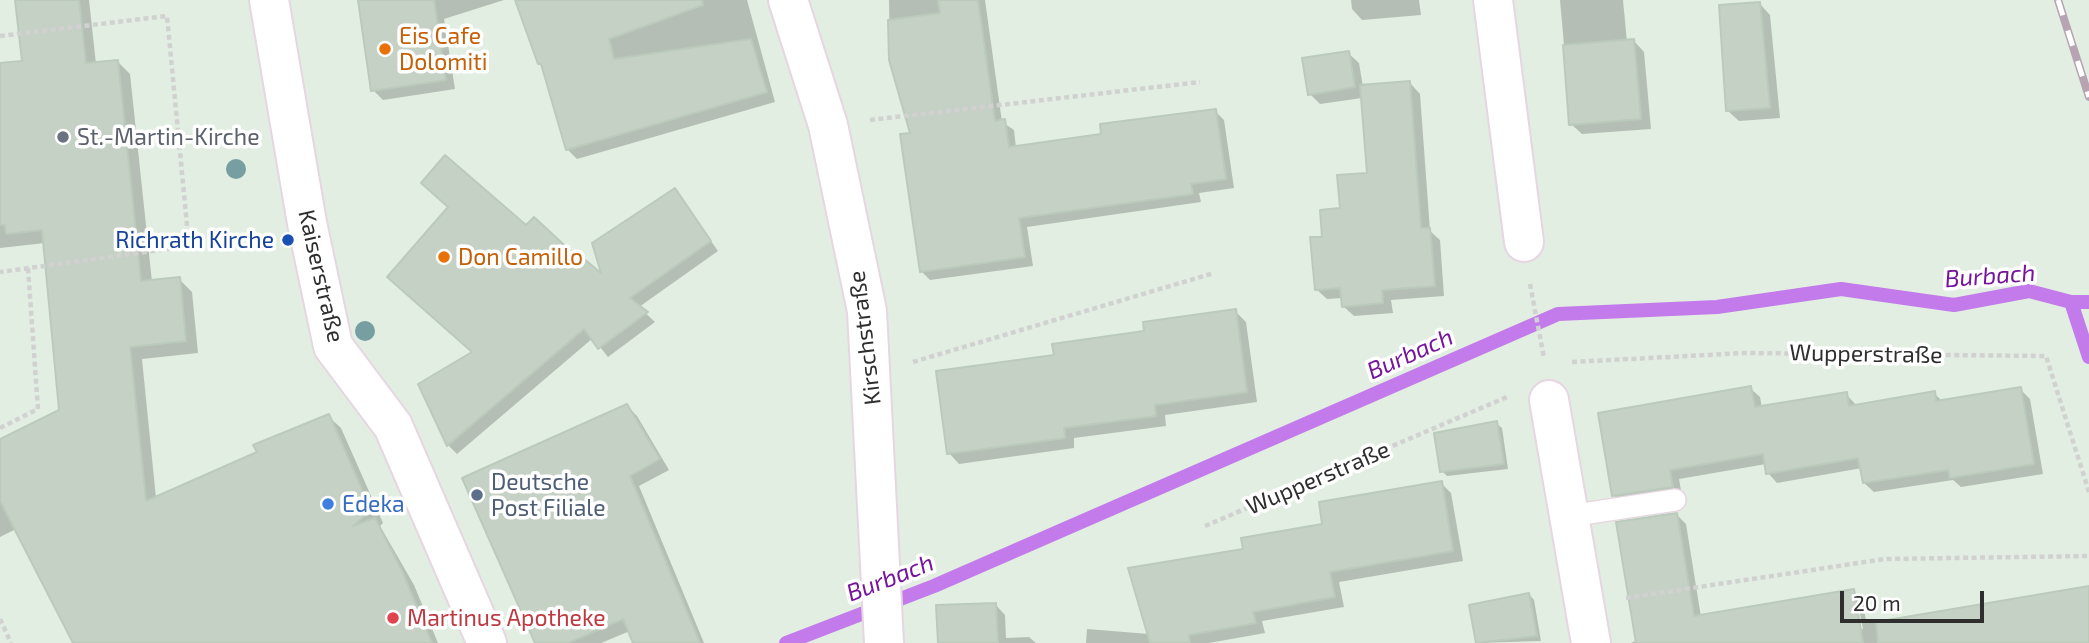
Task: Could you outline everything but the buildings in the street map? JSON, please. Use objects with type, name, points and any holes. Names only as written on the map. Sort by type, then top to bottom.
[{"type":"street","name":"Kaiserstraße","points":[[269,0],[307,223],[333,346],[393,426],[487,643]]},
{"type":"street","name":"Kirschstraße","points":[[788,0],[828,125],[867,311],[884,640]]},
{"type":"street","points":[[1493,0],[1524,242]]},
{"type":"street","points":[[1549,400],[1591,643]]},
{"type":"lane","points":[[1569,516],[1675,500]]},
{"type":"path","points":[[0,36],[167,16],[189,247],[0,272]]},
{"type":"path","points":[[828,125],[1200,82]]},
{"type":"path","points":[[0,428],[38,410],[28,268]]},
{"type":"path","points":[[871,375],[1214,273]]},
{"type":"path","points":[[1530,290],[1545,360]]},
{"type":"path","name":"Wupperstraße","points":[[1569,362],[1745,353],[2046,356],[2089,492]]},
{"type":"path","name":"Wupperstraße","points":[[1205,526],[1508,396]]},
{"type":"path","points":[[1584,605],[1885,559],[2089,556]]},
{"type":"path","points":[[0,619],[12,643]]},
{"type":"waterway","name":"Burbach","points":[[786,643],[934,586],[1558,314],[1717,307],[1841,289],[1954,305],[2029,291],[2071,302],[2089,302]]},
{"type":"waterway","points":[[2071,302],[2089,357]]},
{"type":"railway","points":[[2058,0],[2089,97]]},
{"type":"place","name":"Eis Cafe Dolomiti","points":[[385,49]]},
{"type":"place","name":"St.-Martin-Kirche","points":[[63,137]]},
{"type":"place","name":"Richrath Kirche","points":[[288,240]]},
{"type":"place","name":"Don Camillo","points":[[444,257]]},
{"type":"place","name":"Deutsche Post Filiale","points":[[477,495]]},
{"type":"place","name":"Edeka","points":[[328,504]]},
{"type":"place","name":"Martinus Apotheke","points":[[393,618]]}]
